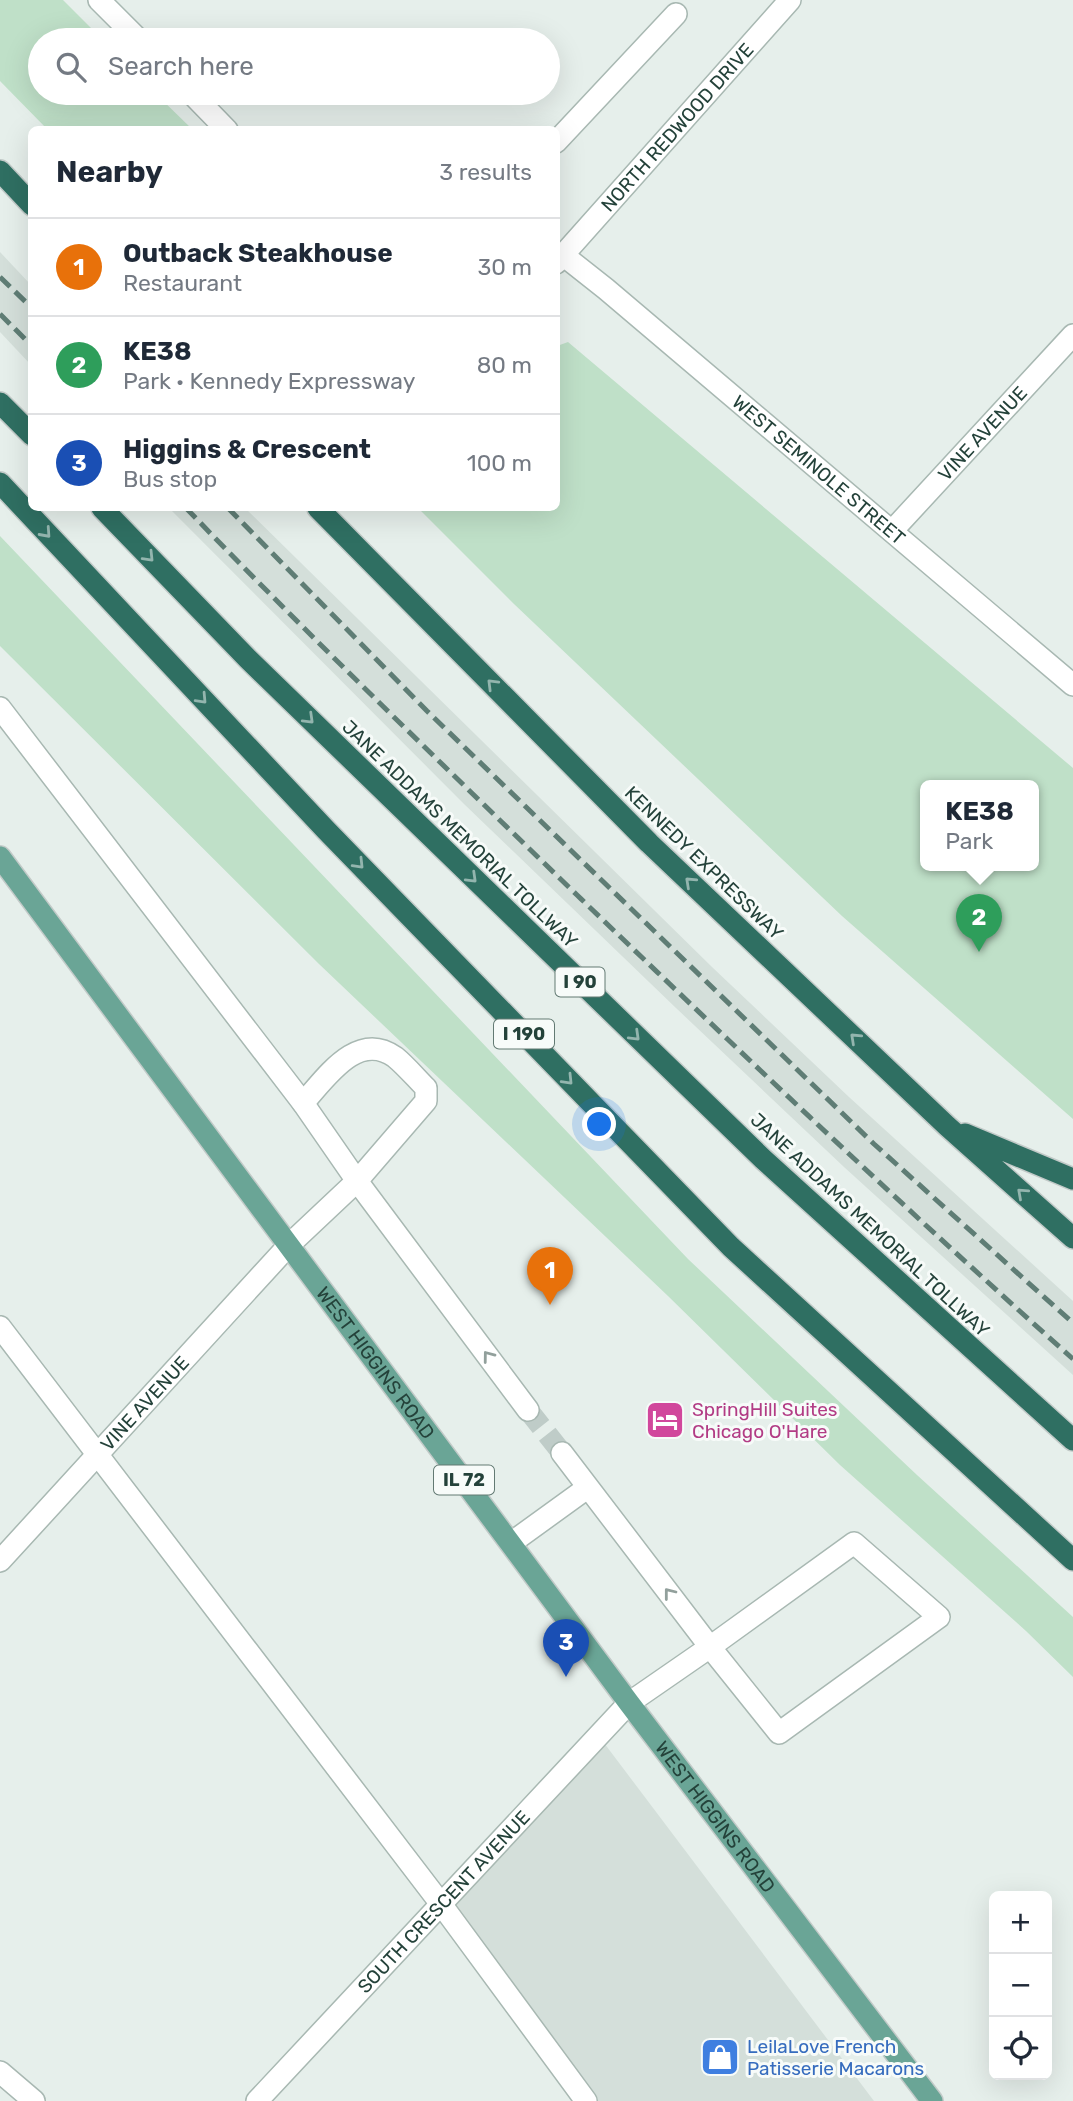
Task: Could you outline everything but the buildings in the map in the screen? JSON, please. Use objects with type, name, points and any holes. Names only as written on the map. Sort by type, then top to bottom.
[{"type":"highway","points":[[0,171],[28,201]]},
{"type":"highway","points":[[0,403],[28,431]]},
{"type":"highway","name":"I 190","points":[[0,483],[326,830],[731,1247],[1073,1560]]},
{"type":"highway","name":"JANE ADDAMS MEMORIAL TOLLWAY","points":[[105,511],[248,659],[743,1140],[1073,1440]]},
{"type":"highway","name":"KENNEDY EXPRESSWAY","points":[[320,511],[649,843],[947,1126],[1073,1238]]},
{"type":"highway","points":[[947,1126],[1073,1179]]},
{"type":"main road","name":"WEST HIGGINS ROAD","points":[[0,857],[629,1703],[932,2101]]},
{"type":"street","points":[[99,0],[127,28]]},
{"type":"street","name":"NORTH REDWOOD DRIVE","points":[[560,259],[790,0]]},
{"type":"street","points":[[560,138],[676,15]]},
{"type":"street","points":[[203,105],[224,126]]},
{"type":"street","name":"WEST SEMINOLE STREET","points":[[560,259],[892,531],[1073,685]]},
{"type":"street","name":"VINE AVENUE","points":[[892,531],[1073,335]]},
{"type":"street","points":[[0,708],[303,1103],[357,1181],[528,1410]]},
{"type":"street","name":"VINE AVENUE","points":[[0,1561],[289,1245],[357,1181],[426,1101],[426,1088],[393,1056],[374,1049],[357,1051],[344,1058],[303,1103]]},
{"type":"street","points":[[0,1327],[441,1904],[586,2101]]},
{"type":"street","points":[[562,1453],[710,1647]]},
{"type":"street","points":[[511,1543],[587,1488]]},
{"type":"street","name":"SOUTH CRESCENT AVENUE","points":[[257,2101],[629,1703],[854,1543],[939,1616],[779,1733],[710,1647]]},
{"type":"street","points":[[0,2072],[34,2101]]},
{"type":"shaded area","points":[[0,252],[28,282],[28,362],[0,332]]},
{"type":"shaded area","points":[[172,511],[248,511],[712,967],[849,1097],[1073,1301],[1073,1375],[844,1167],[464,804]]},
{"type":"shaded area","points":[[592,1727],[874,2101],[579,2101],[432,1907]]},
{"type":"green space","points":[[0,0],[63,0],[91,28],[28,28],[28,105],[167,105],[189,126],[44,126],[0,81]]},
{"type":"green space","points":[[568,342],[1073,768],[1073,1119],[842,916],[514,604],[421,511],[560,511],[560,345]]},
{"type":"green space","points":[[0,536],[688,1259],[917,1475],[1073,1617],[1073,1677],[1026,1631],[840,1465],[668,1296],[319,964],[0,646]]},
{"type":"tunnel","points":[[528,1410],[562,1453]]},
{"type":"railway","points":[[0,277],[28,304]]},
{"type":"railway","points":[[0,314],[28,342]]},
{"type":"railway","points":[[189,511],[380,703],[638,954],[885,1187],[1073,1359]]},
{"type":"railway","points":[[231,511],[427,711],[874,1144],[1073,1323]]},
{"type":"place","name":"KE38","points":[[979,952]]},
{"type":"place","name":"Outback Steakhouse","points":[[550,1305]]},
{"type":"place","name":"SpringHill Suites Chicago O'Hare","points":[[665,1420]]},
{"type":"place","name":"Higgins & Crescent","points":[[566,1677]]},
{"type":"place","name":"LeilaLove French Patisserie Macarons","points":[[720,2057]]}]
